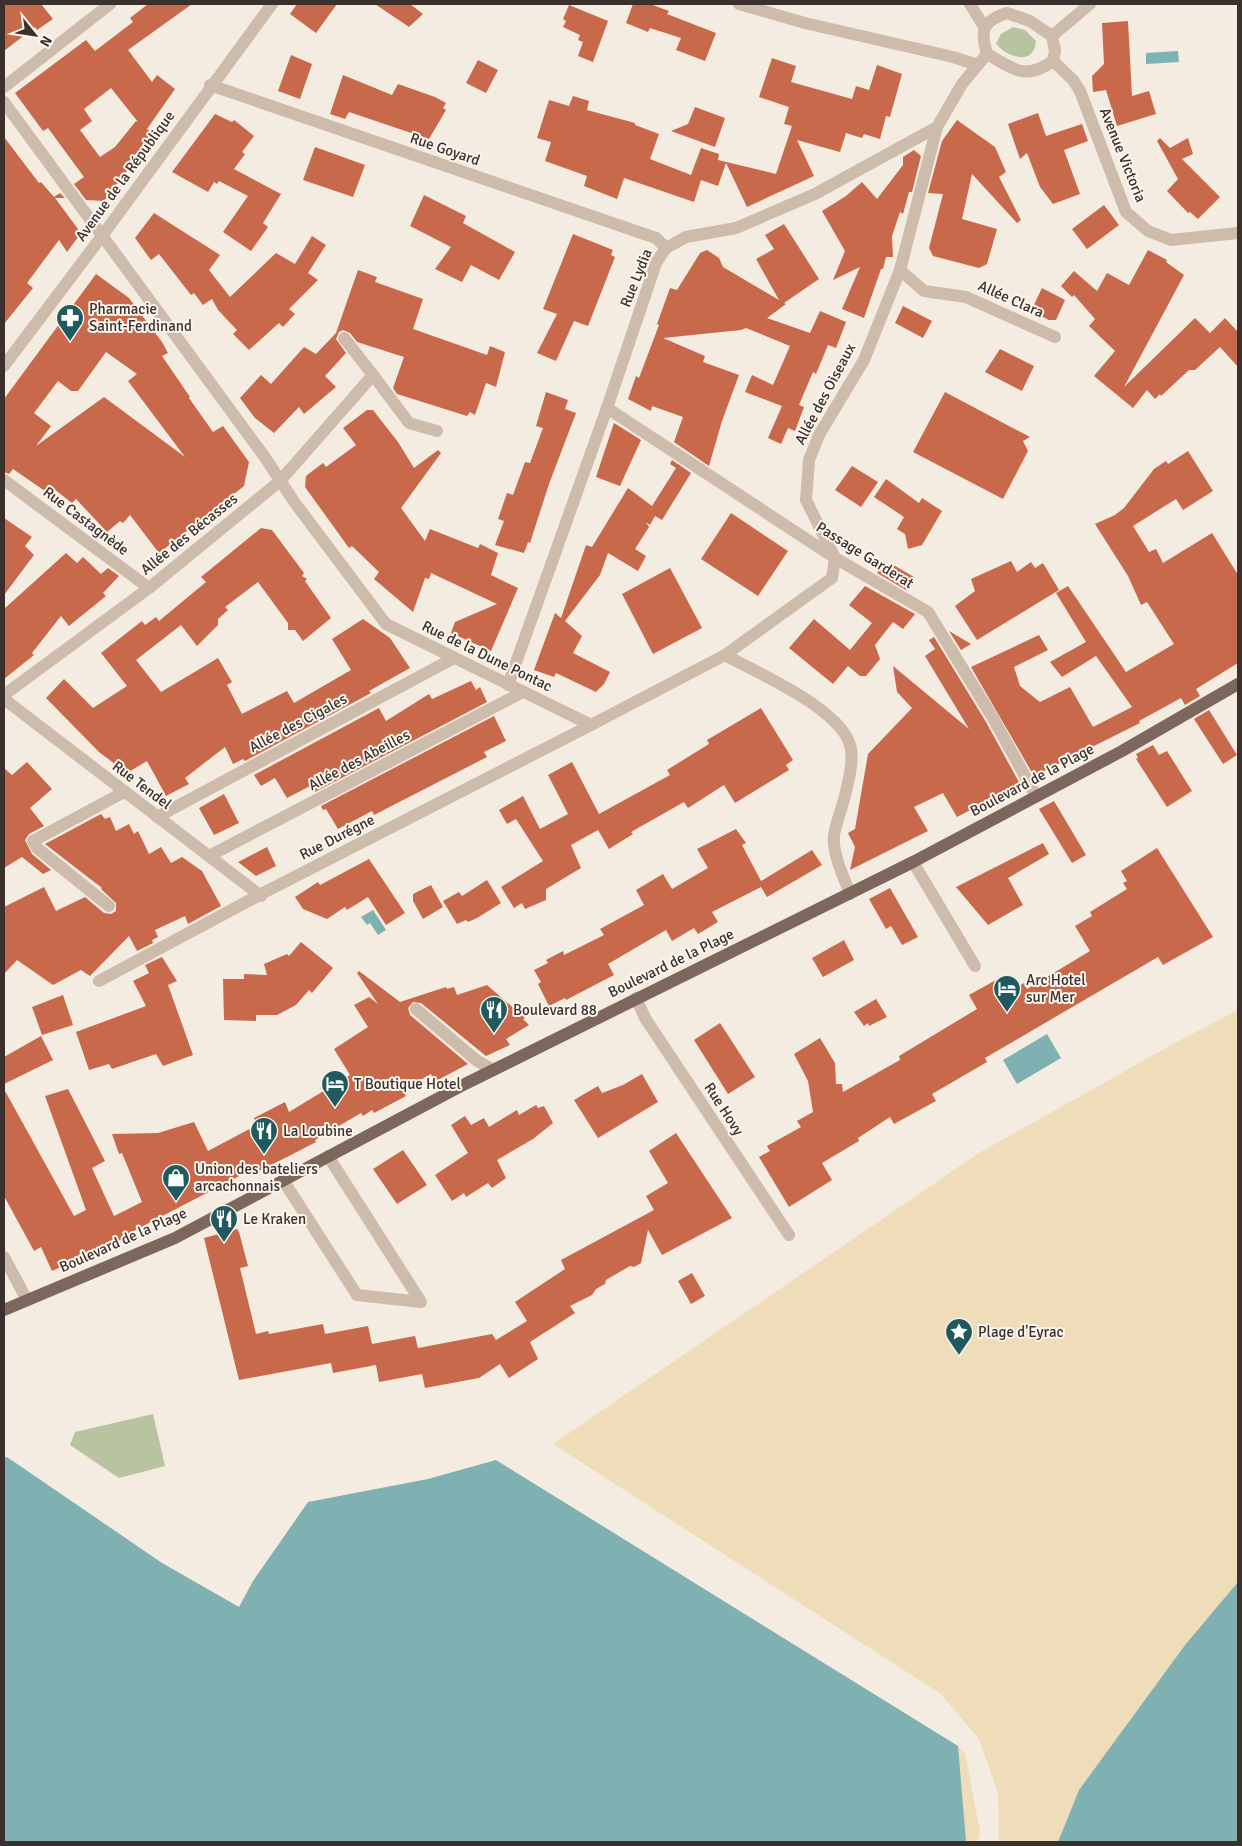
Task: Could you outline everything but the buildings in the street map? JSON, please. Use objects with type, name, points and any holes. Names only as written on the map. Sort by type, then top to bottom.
[{"type":"main road","name":"Boulevard de la Plage","points":[[4,1310],[175,1238],[493,1070],[913,862],[1147,737],[1238,684]]},
{"type":"street","points":[[4,87],[110,4]]},
{"type":"street","name":"Avenue de la République","points":[[4,366],[272,4]]},
{"type":"street","points":[[739,4],[805,23],[953,57],[978,65]]},
{"type":"street","points":[[970,4],[984,27]]},
{"type":"street","points":[[1052,36],[1090,4]]},
{"type":"street","points":[[1008,8],[1052,36],[1055,51],[1053,61],[1039,71],[1022,72],[987,54],[982,36],[984,27],[1008,8]]},
{"type":"street","points":[[937,127],[962,84],[987,54]]},
{"type":"street","name":"Avenue Victoria","points":[[1053,61],[1073,80],[1080,91],[1126,212],[1148,231],[1171,240],[1238,233]]},
{"type":"street","name":"Rue Goyard","points":[[210,86],[656,238],[666,248]]},
{"type":"street","name":"Rue de la Dune Pontac","points":[[4,102],[386,624],[591,725]]},
{"type":"street","name":"Rue Lydia","points":[[508,685],[607,408],[656,264],[666,248],[686,237],[736,228],[815,194],[937,127]]},
{"type":"street","name":"Allée des Oiseaux","points":[[835,558],[806,500],[809,460],[819,435],[864,360],[900,270],[937,127]]},
{"type":"street","name":"Allée Clara","points":[[900,270],[924,291],[966,297],[1055,337]]},
{"type":"street","points":[[344,338],[409,423],[437,431]]},
{"type":"street","name":"Allée des Bécasses","points":[[4,695],[149,588],[280,481],[373,375]]},
{"type":"street","name":"Passage Garderat","points":[[607,408],[835,558],[928,612],[994,718],[1036,796]]},
{"type":"street","name":"Rue Castagnède","points":[[4,480],[149,588]]},
{"type":"street","points":[[591,725],[725,655],[832,578],[835,558]]},
{"type":"street","points":[[725,655],[808,700],[830,717],[844,732],[851,748],[850,770],[834,836],[835,849],[850,894]]},
{"type":"street","name":"Allée des Cigales","points":[[157,817],[454,658]]},
{"type":"street","name":"Allée des Abeilles","points":[[208,856],[524,692]]},
{"type":"street","name":"Rue Tendel","points":[[4,700],[260,896]]},
{"type":"street","name":"Rue Durégne","points":[[99,982],[260,896],[591,725]]},
{"type":"street","points":[[109,906],[37,848],[33,841],[124,792]]},
{"type":"street","points":[[913,862],[975,966]]},
{"type":"street","name":"Rue Hovy","points":[[636,998],[645,1018],[789,1235]]},
{"type":"street","points":[[416,1009],[476,1060],[493,1070]]},
{"type":"street","points":[[283,1180],[357,1295],[421,1302],[328,1156]]},
{"type":"street","points":[[4,1257],[27,1300]]},
{"type":"green space","points":[[1013,27],[1025,30],[1036,41],[1031,54],[1026,57],[1013,56],[996,44],[1001,34]]},
{"type":"green space","points":[[153,1414],[165,1466],[119,1478],[70,1445],[75,1432]]},
{"type":"sand","name":"Plage d'Eyrac","points":[[1238,1010],[1238,1582],[1185,1645],[1079,1790],[1058,1842],[999,1842],[998,1793],[979,1739],[941,1694],[553,1444],[979,1153],[1175,1043]]},
{"type":"sand","points":[[958,1746],[965,1753],[980,1832],[977,1842],[965,1842]]},
{"type":"water","points":[[1178,51],[1179,62],[1146,64],[1146,53]]},
{"type":"water","points":[[373,910],[386,930],[378,935],[370,923],[367,925],[361,917]]},
{"type":"water","points":[[1047,1034],[1061,1058],[1017,1084],[1003,1060]]},
{"type":"water","points":[[7,1457],[162,1563],[239,1607],[253,1581],[308,1502],[428,1479],[496,1460],[958,1746],[966,1841],[4,1842],[4,1458]]},
{"type":"water","points":[[1238,1582],[1238,1842],[1058,1842],[1079,1790],[1185,1645]]},
{"type":"place","name":"Pharmacie Saint-Ferdinand","points":[[70,342]]},
{"type":"place","name":"Arc Hotel sur Mer","points":[[1007,1013]]},
{"type":"place","name":"Boulevard 88","points":[[494,1034]]},
{"type":"place","name":"T Boutique Hotel","points":[[335,1108]]},
{"type":"place","name":"La Loubine","points":[[264,1155]]},
{"type":"place","name":"Union des bateliers arcachonnais","points":[[176,1202]]},
{"type":"place","name":"Le Kraken","points":[[224,1243]]},
{"type":"place","name":"Plage d'Eyrac","points":[[959,1356]]}]
